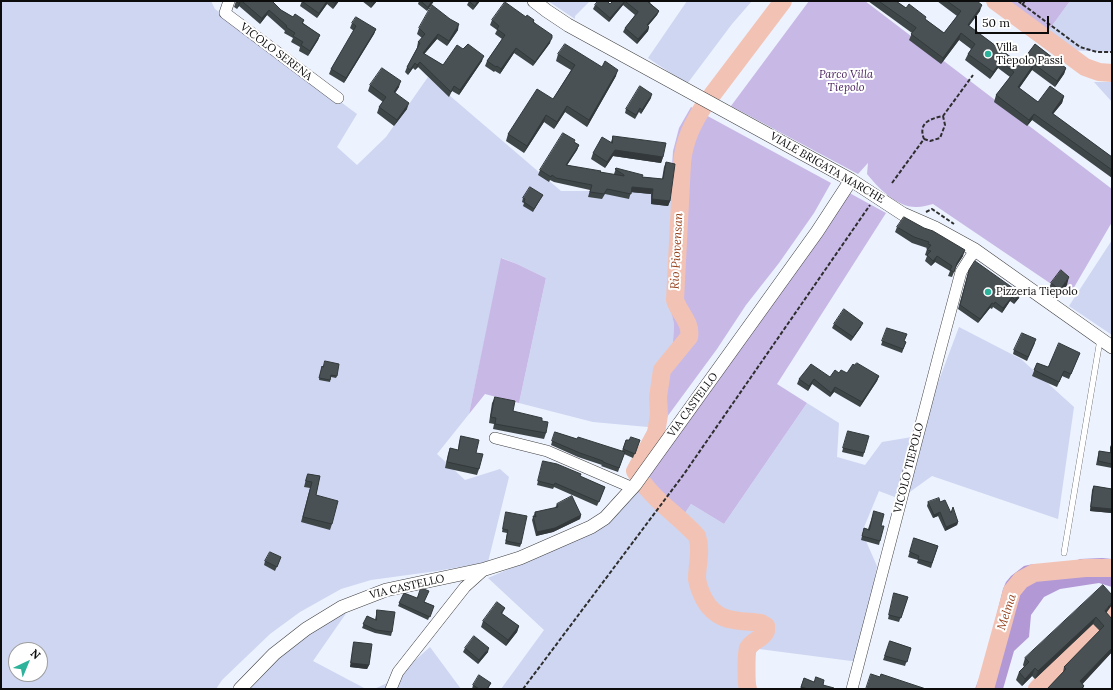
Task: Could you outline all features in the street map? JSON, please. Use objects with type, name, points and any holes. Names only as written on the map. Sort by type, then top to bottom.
[{"type":"street","name":"VICOLO SERENA","points":[[229,1],[225,13],[338,98]]},
{"type":"street","name":"VIALE BRIGATA MARCHE","points":[[534,1],[568,25],[851,180],[904,214],[935,228],[975,250],[1101,340],[1112,346]]},
{"type":"street","name":"VIA CASTELLO","points":[[240,689],[274,654],[306,629],[342,607],[386,590],[485,569],[520,558],[591,527],[605,518],[634,487],[817,232],[851,180]]},
{"type":"street","name":"VICOLO TIEPOLO","points":[[852,689],[941,347],[957,292],[959,278],[965,264],[975,250]]},
{"type":"street","points":[[495,438],[546,451],[634,487]]},
{"type":"street","name":"VIA CASTELLO","points":[[391,689],[398,672],[464,587],[485,569]]},
{"type":"lane","points":[[1064,553],[1101,340]]},
{"type":"path","points":[[1018,1],[1080,47],[1097,52],[1112,52]]},
{"type":"path","points":[[1022,4],[1025,1]]},
{"type":"path","points":[[924,139],[922,133],[924,124],[930,119],[943,116],[972,75]]},
{"type":"path","points":[[924,139],[930,141],[940,138],[945,125],[943,116]]},
{"type":"path","points":[[892,183],[924,139]]},
{"type":"path","points":[[523,689],[639,532],[684,474],[871,204]]},
{"type":"shaded area","points":[[1,1],[211,1],[215,9],[357,114],[337,147],[357,165],[386,137],[428,77],[561,191],[601,191],[618,172],[671,182],[671,310],[674,324],[673,341],[648,427],[593,422],[519,403],[546,278],[502,258],[469,414],[437,454],[465,480],[500,469],[509,477],[488,562],[371,580],[341,589],[300,612],[270,634],[222,680],[216,689],[1,689]]},
{"type":"shaded area","points":[[548,1],[590,1],[575,16],[575,19]]},
{"type":"shaded area","points":[[687,1],[752,1],[732,24],[687,84],[648,58]]},
{"type":"shaded area","points":[[1070,1],[1112,1],[1112,52],[1066,50],[1046,34]]},
{"type":"shaded area","points":[[1094,82],[1112,82],[1112,102]]},
{"type":"shaded area","points":[[1112,240],[1112,335],[1069,306]]},
{"type":"shaded area","points":[[959,327],[1021,359],[1074,407],[1058,519],[932,476],[900,499],[879,491],[862,532],[877,566],[859,662],[759,649],[755,653],[753,679],[756,689],[501,689],[544,630],[488,578],[592,531],[633,488],[677,525],[691,504],[724,524],[807,403],[839,423],[837,457],[865,465],[882,442],[918,436]]},
{"type":"shaded area","points":[[1080,559],[1112,559],[1112,587],[1099,583],[1060,589],[1044,597],[1031,615],[1029,637],[1014,651],[1003,689],[975,689],[984,666],[1003,589],[1011,576],[1024,566],[1033,564],[1066,565]]},
{"type":"shaded area","points":[[356,599],[313,661],[366,689],[234,689]]},
{"type":"shaded area","points":[[430,647],[461,689],[374,689],[392,681]]},
{"type":"green space","name":"Parco Villa Tiepolo","points":[[809,1],[865,1],[1112,189],[1112,222],[1069,296],[933,204],[919,207],[910,206],[896,201],[883,191],[867,174],[868,163],[858,174],[731,106]]},
{"type":"green space","points":[[1006,1],[1070,1],[1046,34]]},
{"type":"green space","points":[[691,107],[831,183],[814,213],[779,263],[746,305],[717,349],[628,470],[648,429],[673,341],[674,324],[671,311],[671,182],[673,151],[679,128]]},
{"type":"green space","points":[[844,190],[886,213],[777,384],[807,403],[724,524],[691,504],[677,525],[633,488]]},
{"type":"green space","points":[[501,258],[546,278],[519,403],[485,394],[469,414]]},
{"type":"building","points":[[242,1],[272,1],[281,10],[293,17],[295,14],[304,20],[302,23],[320,35],[310,51],[301,45],[303,42],[293,36],[295,33],[286,27],[287,26],[269,10],[262,18]]},
{"type":"building","points":[[302,1],[327,1],[319,13]]},
{"type":"building","points":[[421,1],[432,1],[428,7]]},
{"type":"building","points":[[469,1],[478,1],[475,6]]},
{"type":"building","points":[[598,1],[607,1],[610,4],[613,1],[625,1],[610,18],[595,5]]},
{"type":"building","points":[[625,1],[649,1],[648,2],[659,11],[647,25],[649,27],[638,39],[625,28],[638,12]]},
{"type":"building","points":[[879,1],[896,1],[906,8],[909,4],[926,17],[925,19],[944,33],[961,11],[947,1],[977,1],[982,5],[968,25],[1020,64],[1035,44],[1066,68],[1057,81],[1034,64],[1018,87],[1038,102],[1050,86],[1064,96],[1052,113],[1112,157],[1112,170],[1034,114],[1029,120],[996,95],[1014,72],[1001,62],[993,72],[968,54],[975,44],[961,33],[943,58],[911,34],[916,28]]},
{"type":"building","points":[[505,2],[526,17],[527,15],[534,20],[533,22],[552,35],[552,38],[535,62],[516,48],[501,69],[487,61],[505,35],[497,29],[499,26],[492,20]]},
{"type":"building","points":[[432,5],[459,24],[449,41],[438,34],[423,53],[443,65],[457,45],[463,49],[468,44],[484,56],[460,90],[454,86],[451,92],[420,62],[417,65],[415,63],[410,70],[407,67],[420,43],[418,42],[425,34],[419,28]]},
{"type":"building","points":[[356,17],[376,29],[346,78],[331,69],[356,26],[352,23]]},
{"type":"building","points":[[565,44],[602,67],[605,61],[618,70],[589,120],[567,106],[557,122],[546,115],[527,146],[508,134],[537,89],[553,99],[575,65],[558,54]]},
{"type":"building","points":[[382,68],[401,81],[394,92],[409,103],[397,120],[379,107],[386,97],[370,85]]},
{"type":"building","points":[[640,86],[652,94],[642,110],[640,108],[636,115],[626,109]]},
{"type":"building","points":[[563,133],[575,140],[574,142],[579,145],[566,165],[624,176],[615,169],[616,168],[643,175],[642,177],[663,179],[666,162],[675,164],[670,201],[652,199],[653,189],[632,187],[631,194],[607,189],[604,194],[590,192],[592,185],[556,178],[552,175],[551,177],[540,170]]},
{"type":"building","points":[[613,136],[666,143],[663,157],[615,150],[607,162],[593,153],[602,137],[612,143]]},
{"type":"building","points":[[530,187],[543,195],[534,209],[524,202],[525,199],[523,198]]},
{"type":"building","points":[[904,217],[924,228],[933,231],[965,250],[957,263],[954,272],[950,270],[952,266],[937,256],[933,261],[927,255],[931,251],[927,250],[931,245],[928,244],[929,242],[914,237],[897,227]]},
{"type":"building","points":[[975,261],[1020,293],[1015,300],[1012,297],[1003,308],[995,302],[994,304],[992,303],[980,319],[960,305],[969,270]]},
{"type":"building","points":[[1061,270],[1069,277],[1060,290],[1051,283]]},
{"type":"building","points":[[844,309],[863,323],[853,337],[834,324]]},
{"type":"building","points":[[887,328],[907,334],[903,349],[882,341]]},
{"type":"building","points":[[1022,333],[1036,339],[1028,357],[1014,350]]},
{"type":"building","points":[[1059,343],[1080,353],[1071,374],[1064,371],[1059,382],[1034,370],[1037,363],[1048,367]]},
{"type":"building","points":[[325,361],[339,364],[337,376],[331,375],[330,380],[319,378]]},
{"type":"building","points":[[857,363],[879,376],[862,402],[835,387],[831,393],[814,379],[809,386],[799,379],[811,364],[830,377],[835,370],[839,373],[841,370],[847,373],[853,364],[854,365]]},
{"type":"building","points":[[495,397],[515,401],[513,411],[542,418],[542,421],[548,422],[546,433],[495,424],[496,418],[491,417]]},
{"type":"building","points":[[848,431],[869,436],[864,453],[843,448]]},
{"type":"building","points":[[555,432],[577,439],[578,437],[625,452],[619,468],[552,441]]},
{"type":"building","points":[[461,436],[479,440],[476,453],[483,454],[479,469],[447,462],[450,448],[458,450]]},
{"type":"building","points":[[631,437],[640,440],[635,454],[623,449],[626,440],[629,440]]},
{"type":"building","points":[[1099,451],[1112,453],[1112,464],[1098,461]]},
{"type":"building","points":[[543,461],[557,464],[581,474],[580,476],[605,487],[599,502],[555,483],[554,485],[538,481]]},
{"type":"building","points":[[308,474],[320,476],[316,495],[338,501],[332,524],[303,517],[312,482],[306,481]]},
{"type":"building","points":[[1094,486],[1112,489],[1112,509],[1091,507]]},
{"type":"building","points":[[572,496],[581,515],[555,528],[537,532],[533,516],[536,517],[535,512],[558,507],[557,504]]},
{"type":"building","points":[[939,498],[940,502],[945,500],[951,513],[953,507],[958,522],[946,527],[940,512],[934,515],[928,502]]},
{"type":"building","points":[[874,511],[884,514],[881,526],[884,526],[880,541],[862,536],[864,528],[869,530]]},
{"type":"building","points":[[506,512],[527,516],[521,544],[506,541],[508,530],[503,529]]},
{"type":"building","points":[[914,538],[938,546],[932,563],[918,559],[919,556],[910,552]]},
{"type":"building","points":[[270,552],[281,557],[277,567],[265,561]]},
{"type":"building","points":[[1103,585],[1112,595],[1112,602],[1105,611],[1112,619],[1112,648],[1080,681],[1084,686],[1081,689],[1047,689],[1066,669],[1064,667],[1104,626],[1096,617],[1038,671],[1035,668],[1025,679],[1019,672],[1029,662],[1025,658]]},
{"type":"building","points":[[421,588],[429,591],[424,602],[434,606],[430,617],[399,603],[404,593],[417,598]]},
{"type":"building","points":[[894,593],[908,597],[901,618],[889,615]]},
{"type":"building","points":[[497,602],[505,608],[501,613],[519,626],[508,640],[483,621]]},
{"type":"building","points":[[377,610],[395,612],[392,632],[376,630],[363,624],[367,616],[376,620]]},
{"type":"building","points":[[474,636],[489,648],[479,660],[465,648]]},
{"type":"building","points":[[890,641],[911,648],[907,662],[885,656]]},
{"type":"building","points":[[354,642],[372,644],[369,665],[351,663]]},
{"type":"building","points":[[871,674],[880,677],[881,674],[926,689],[866,689]]},
{"type":"building","points":[[479,675],[491,683],[487,689],[479,689],[473,685]]},
{"type":"building","points":[[816,677],[824,680],[823,685],[834,689],[808,689],[801,687],[804,678],[814,682]]},
{"type":"waterway","name":"Rio Piovensan","points":[[712,95],[783,1]]},
{"type":"waterway","name":"Rio Piovensan","points":[[995,1],[1085,67],[1099,72],[1112,73]]},
{"type":"waterway","name":"Rio Piovensan","points":[[705,104],[690,132],[682,163],[675,300],[689,327],[689,337],[662,370],[658,397],[659,415],[656,433],[635,471],[648,490],[697,536],[699,552],[697,579],[704,599],[709,607],[721,616],[728,619],[761,623],[766,626],[765,634],[752,643],[748,648],[746,668],[748,689]]},
{"type":"waterway","name":"Melma","points":[[985,689],[1012,591],[1021,580],[1034,573],[1085,568],[1112,568]]},
{"type":"waterway","points":[[1037,689],[1066,658],[1112,614]]},
{"type":"place","name":"Villa Tiepolo Passi","points":[[988,54]]},
{"type":"place","name":"Pizzeria Tiepolo","points":[[988,292]]}]
